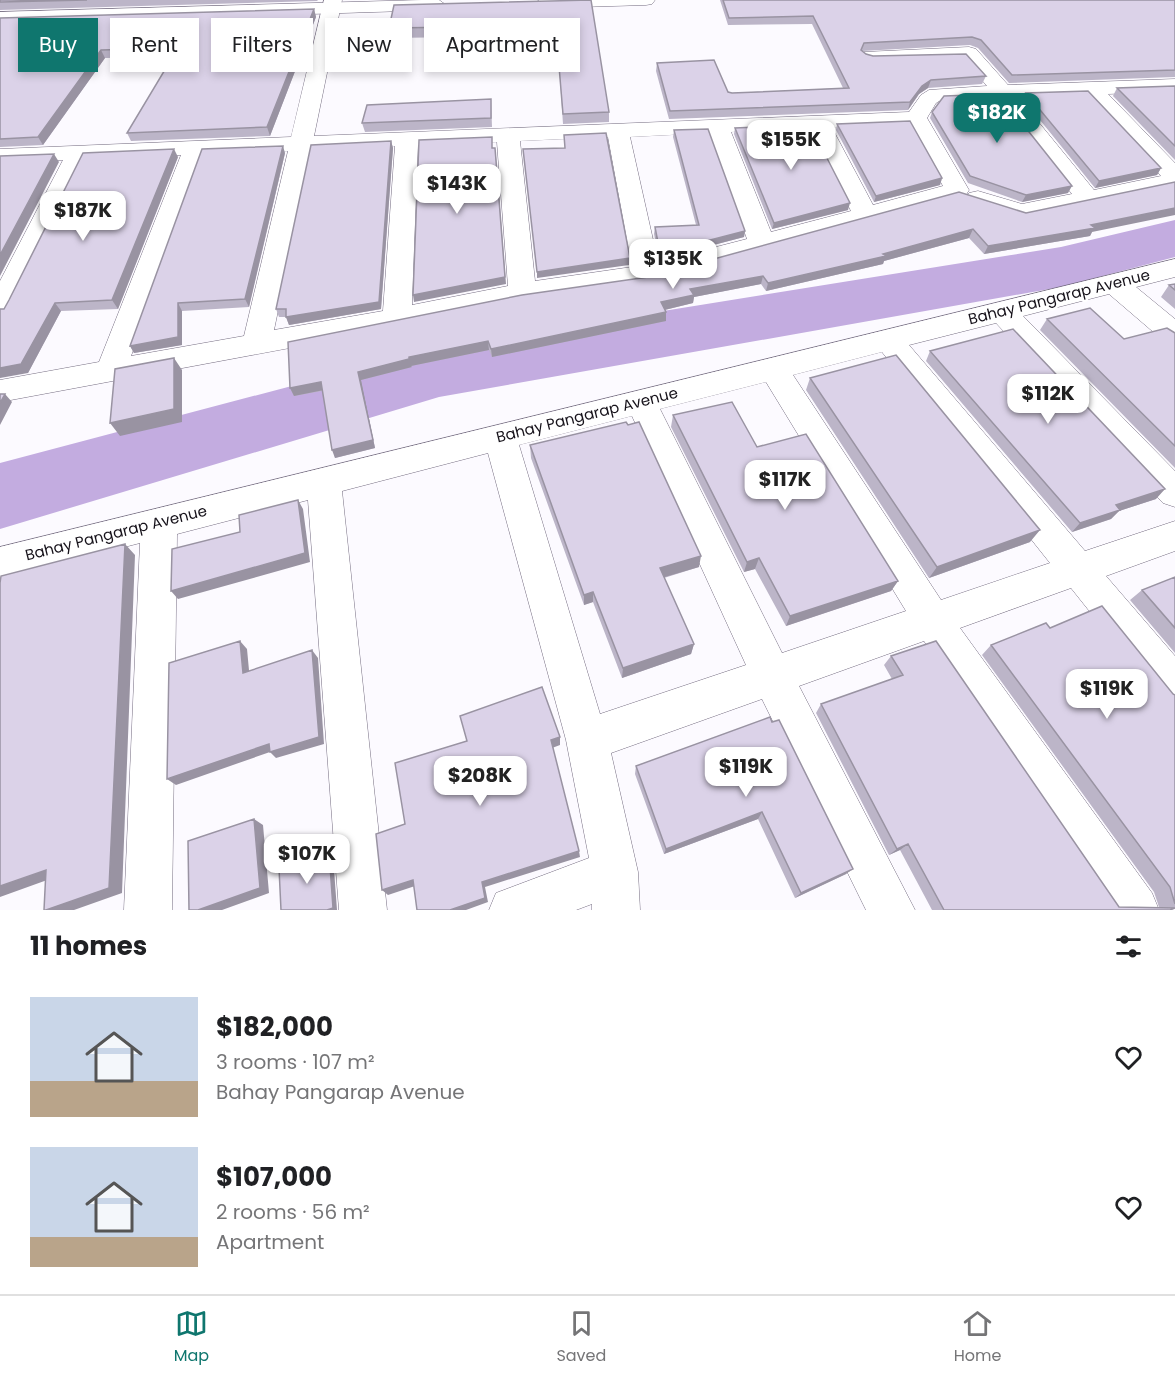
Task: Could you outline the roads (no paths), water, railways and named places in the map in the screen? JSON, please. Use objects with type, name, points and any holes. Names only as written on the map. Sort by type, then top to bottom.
[{"type":"street","points":[[530,3],[646,0]]},
{"type":"street","points":[[257,343],[332,4]]},
{"type":"street","points":[[0,18],[332,4],[460,5]]},
{"type":"street","points":[[871,56],[969,53],[1088,198]]},
{"type":"street","points":[[916,118],[928,99],[936,94],[1175,85]]},
{"type":"street","points":[[1092,88],[1175,179]]},
{"type":"street","points":[[0,156],[916,118]]},
{"type":"street","points":[[916,118],[957,190]]},
{"type":"street","points":[[818,122],[865,214]]},
{"type":"street","points":[[718,127],[762,243]]},
{"type":"street","points":[[618,131],[647,274]]},
{"type":"street","points":[[508,135],[522,292]]},
{"type":"street","points":[[397,318],[407,140]]},
{"type":"street","points":[[111,369],[195,148]]},
{"type":"street","points":[[0,308],[78,153]]},
{"type":"street","points":[[0,391],[397,318],[522,292],[647,274],[957,190],[1022,212],[1175,179]]},
{"type":"street","name":"Bahay Pangarap Avenue","points":[[0,563],[1175,268]]},
{"type":"street","points":[[1114,283],[1175,335]]},
{"type":"street","points":[[1002,311],[1175,493]]},
{"type":"street","points":[[888,339],[1175,687]]},
{"type":"street","points":[[773,368],[932,620],[1135,910]]},
{"type":"street","points":[[640,402],[772,676],[891,910]]},
{"type":"street","points":[[500,437],[587,740],[615,891],[513,910]]},
{"type":"street","points":[[324,481],[363,910]]},
{"type":"street","points":[[148,910],[159,522]]},
{"type":"street","points":[[587,740],[1175,536]]},
{"type":"waterway","points":[[0,496],[439,372],[1061,267],[1175,238]]}]
